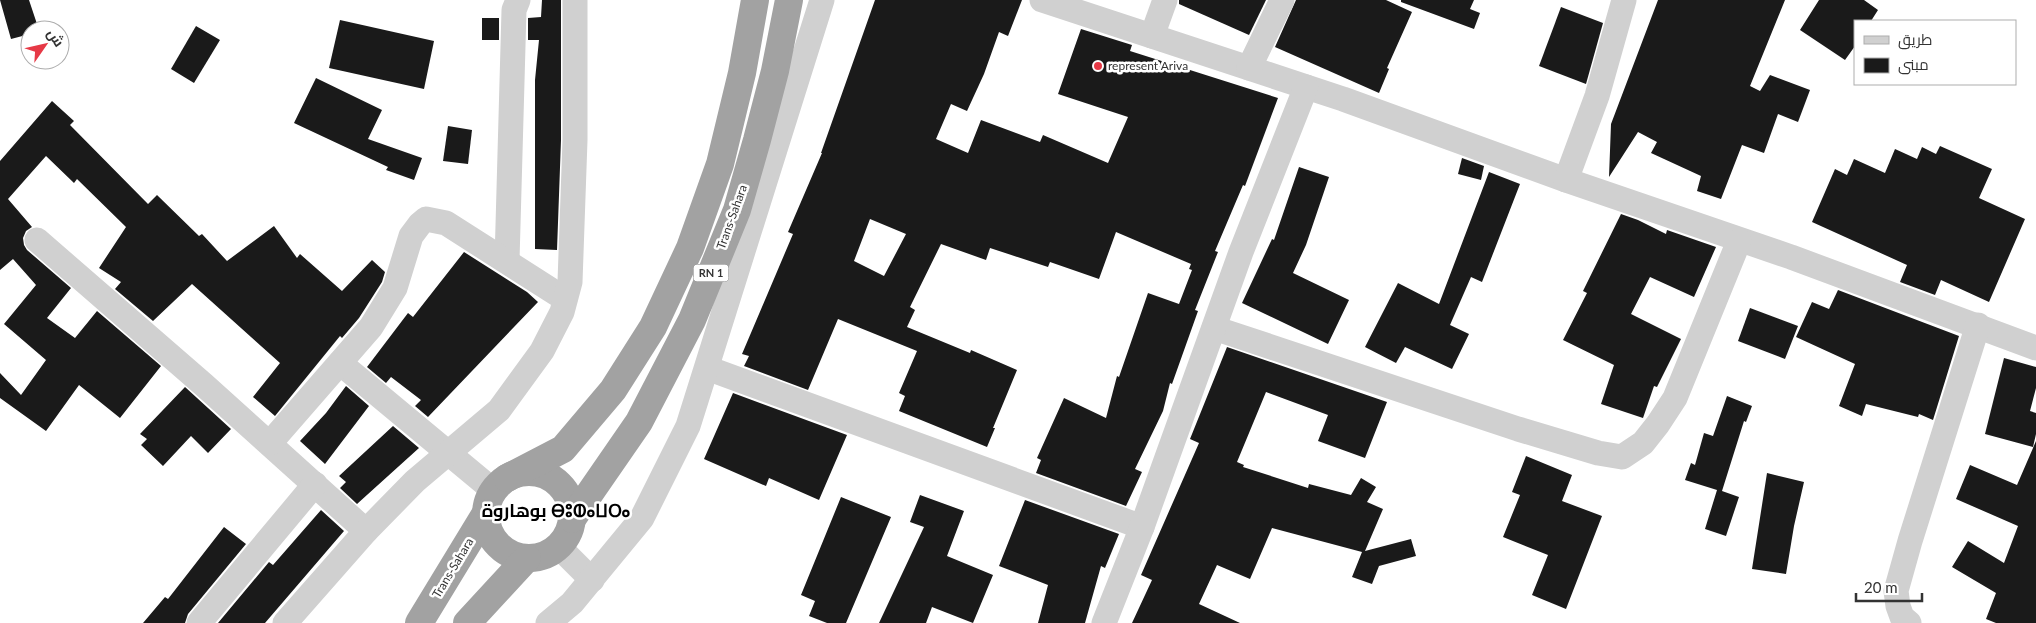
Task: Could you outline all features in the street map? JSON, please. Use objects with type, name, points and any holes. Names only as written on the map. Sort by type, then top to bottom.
[{"type":"highway","name":"RN 1","points":[[496,494],[563,449],[613,390],[653,327],[690,248],[720,164],[742,73],[755,0]]},
{"type":"highway","name":"Trans-Sahara","points":[[572,519],[639,422],[692,320],[737,210],[775,71],[789,0]]},
{"type":"highway","points":[[532,472],[545,475],[557,482],[566,492],[571,505],[572,519],[568,534],[558,546],[536,558],[527,558],[505,550],[495,540],[488,527],[496,494],[519,473],[532,472]]},
{"type":"highway","name":"Trans-Sahara","points":[[419,623],[496,494]]},
{"type":"highway","points":[[468,623],[527,558]]},
{"type":"street","points":[[507,261],[514,10],[518,0]]},
{"type":"street","points":[[285,623],[366,530],[415,481],[499,410],[542,351],[562,312],[570,282],[575,140],[575,0]]},
{"type":"street","points":[[548,623],[572,603],[642,518],[688,426],[822,0]]},
{"type":"street","points":[[1042,0],[1306,87],[1978,325],[2036,348]]},
{"type":"street","points":[[1152,36],[1165,0]]},
{"type":"street","points":[[1249,68],[1282,0]]},
{"type":"street","points":[[1566,180],[1597,96],[1624,0]]},
{"type":"street","points":[[1104,623],[1142,527],[1241,252],[1306,87]]},
{"type":"street","points":[[270,443],[371,328],[394,288],[411,236],[426,219],[446,223],[565,300]]},
{"type":"street","points":[[37,240],[270,443],[366,530]]},
{"type":"street","points":[[1214,328],[1518,429],[1598,453],[1622,457],[1643,443],[1675,398],[1740,240]]},
{"type":"street","points":[[1909,623],[1902,617],[1896,591],[1978,325]]},
{"type":"street","points":[[340,363],[449,452],[496,494]]},
{"type":"street","points":[[707,368],[1142,527]]},
{"type":"street","points":[[199,623],[315,484]]},
{"type":"street","points":[[558,546],[592,580]]},
{"type":"building","points":[[0,0],[29,0],[36,20],[20,20],[20,37],[11,39]]},
{"type":"building","points":[[542,0],[561,0],[561,140],[557,250],[535,249],[535,80],[539,40],[528,40],[528,18],[541,17]]},
{"type":"building","points":[[875,0],[1022,0],[1008,36],[999,32],[984,74],[967,111],[951,104],[936,139],[968,153],[981,120],[1040,142],[1043,135],[1108,163],[1128,117],[1058,94],[1081,29],[1132,45],[1130,51],[1278,98],[1245,186],[1243,185],[1215,251],[1218,252],[1195,310],[1198,311],[1172,384],[1170,383],[1163,411],[1135,469],[1142,472],[1126,506],[1036,473],[1041,460],[1037,458],[1064,398],[1106,418],[1117,376],[1119,377],[1148,293],[1179,304],[1192,270],[1189,269],[1191,264],[1116,232],[1099,279],[1050,262],[1048,267],[990,248],[986,260],[941,244],[910,307],[915,310],[907,327],[970,353],[971,350],[1017,370],[987,447],[899,411],[905,396],[899,393],[917,351],[838,319],[808,390],[744,366],[749,356],[742,354],[793,234],[788,232],[821,153]],"holes":[[[870,219],[906,234],[884,276],[854,261]]]},
{"type":"building","points":[[1179,0],[1266,0],[1249,35],[1179,4]]},
{"type":"building","points":[[1296,0],[1386,0],[1412,12],[1387,68],[1389,69],[1379,93],[1275,47]]},
{"type":"building","points":[[1401,0],[1474,0],[1470,9],[1480,13],[1474,29],[1401,2]]},
{"type":"building","points":[[1658,0],[1785,0],[1750,86],[1760,91],[1770,75],[1810,90],[1798,122],[1778,114],[1764,153],[1742,145],[1721,199],[1697,191],[1701,176],[1651,153],[1657,142],[1638,132],[1609,177],[1611,124]]},
{"type":"building","points":[[1819,0],[1864,0],[1878,10],[1872,20],[1854,20],[1854,47],[1845,60],[1800,30]]},
{"type":"building","points":[[1561,7],[1603,23],[1586,84],[1539,66]]},
{"type":"building","points":[[482,18],[499,18],[499,40],[482,40]]},
{"type":"building","points":[[340,20],[434,41],[424,89],[329,68]]},
{"type":"building","points":[[196,26],[220,40],[194,83],[171,69]]},
{"type":"building","points":[[316,78],[382,110],[368,139],[422,158],[414,180],[386,170],[388,167],[294,123]]},
{"type":"building","points":[[52,101],[74,121],[70,125],[148,204],[157,195],[199,236],[202,234],[227,261],[274,226],[297,258],[300,254],[342,291],[372,260],[385,272],[382,282],[359,318],[342,338],[340,336],[275,416],[253,397],[280,363],[192,284],[153,321],[115,289],[121,282],[99,268],[126,227],[77,179],[74,183],[46,156],[8,199],[32,227],[26,231],[23,238],[27,250],[71,288],[47,318],[75,338],[97,311],[161,366],[120,418],[79,385],[46,431],[0,398],[0,373],[21,395],[46,360],[4,324],[36,285],[13,259],[0,270],[0,161]]},
{"type":"building","points":[[448,126],[472,130],[468,164],[443,161]]},
{"type":"building","points":[[1940,146],[1992,169],[1979,198],[2025,219],[1989,302],[1941,280],[1935,295],[1900,282],[1907,265],[1812,222],[1835,169],[1847,175],[1854,159],[1885,173],[1895,149],[1917,159],[1922,147],[1936,154]]},
{"type":"building","points":[[1462,158],[1484,166],[1481,180],[1458,174]]},
{"type":"building","points":[[1299,167],[1329,177],[1306,245],[1293,273],[1349,300],[1328,344],[1242,303],[1272,239],[1274,240]]},
{"type":"building","points":[[1489,172],[1520,184],[1482,282],[1471,277],[1450,325],[1469,334],[1452,369],[1405,347],[1396,363],[1365,347],[1398,283],[1439,304]]},
{"type":"building","points":[[1621,214],[1666,234],[1667,230],[1716,247],[1694,297],[1650,277],[1631,314],[1681,339],[1657,387],[1654,386],[1643,418],[1601,404],[1614,365],[1563,340],[1587,293],[1583,291]]},
{"type":"building","points":[[464,252],[527,292],[538,302],[428,417],[415,406],[421,400],[391,377],[386,383],[367,367],[408,313],[413,317]]},
{"type":"building","points":[[1838,290],[1959,336],[1933,420],[1919,414],[1918,417],[1866,404],[1862,416],[1839,406],[1855,364],[1796,337],[1812,302],[1829,309]]},
{"type":"building","points":[[1750,308],[1798,326],[1785,359],[1738,341]]},
{"type":"building","points":[[1227,347],[1387,402],[1365,458],[1318,441],[1328,415],[1266,392],[1237,462],[1244,465],[1243,467],[1308,488],[1309,484],[1351,495],[1361,478],[1376,487],[1367,502],[1383,509],[1365,551],[1411,539],[1416,556],[1379,566],[1372,584],[1352,577],[1362,552],[1272,528],[1250,579],[1217,565],[1199,604],[1240,623],[1132,623],[1152,580],[1141,575],[1199,443],[1190,439]]},
{"type":"building","points":[[2004,358],[2036,367],[2036,388],[2030,411],[2036,413],[2036,434],[2033,447],[1985,434]]},
{"type":"building","points":[[346,386],[369,406],[325,464],[300,441],[326,413]]},
{"type":"building","points":[[185,387],[231,429],[208,453],[191,436],[163,466],[141,445],[147,439],[140,434]]},
{"type":"building","points":[[733,393],[847,435],[819,500],[769,478],[766,486],[704,459]]},
{"type":"building","points":[[1727,396],[1752,406],[1746,422],[1744,421],[1722,491],[1739,497],[1726,536],[1705,529],[1717,490],[1685,480],[1691,463],[1695,465],[1704,433],[1713,436]]},
{"type":"building","points":[[393,426],[419,448],[357,504],[340,488],[346,482],[339,476]]},
{"type":"building","points":[[2036,441],[2036,623],[1996,623],[1986,619],[1996,593],[1952,567],[1968,541],[2004,563],[2018,526],[1956,499],[1970,465],[2017,485]]},
{"type":"building","points":[[1526,456],[1572,475],[1562,501],[1602,516],[1566,609],[1532,595],[1548,555],[1503,537],[1520,495],[1512,492]]},
{"type":"building","points":[[1767,473],[1804,482],[1786,574],[1752,569]]},
{"type":"building","points":[[920,495],[964,511],[947,556],[993,575],[973,623],[932,607],[926,623],[879,623],[924,527],[910,522]]},
{"type":"building","points":[[841,497],[891,517],[846,623],[827,623],[809,616],[815,601],[801,595]]},
{"type":"building","points":[[1025,500],[1119,534],[1105,568],[1101,566],[1085,623],[1038,623],[1048,585],[999,566]]},
{"type":"building","points":[[321,510],[344,531],[265,623],[218,623],[269,562],[273,565]]},
{"type":"building","points":[[224,527],[246,544],[188,614],[185,623],[143,623],[165,597],[168,599]]},
{"type":"place","name":"represent Ariva","points":[[1098,66]]},
{"type":"district","name":"بوهاروة ⴱⵓⵀⴰⵡⵔⴰ","points":[[556,511]]}]
